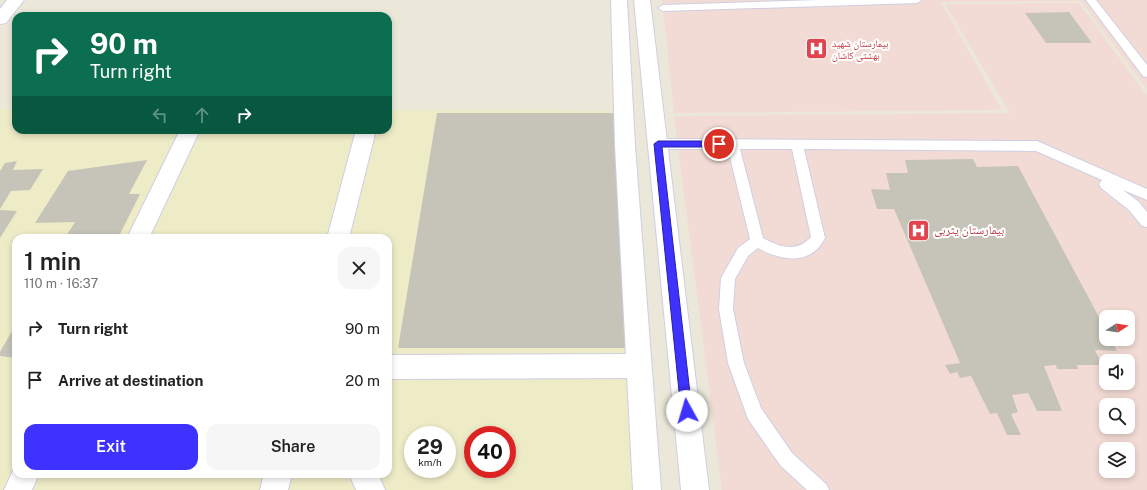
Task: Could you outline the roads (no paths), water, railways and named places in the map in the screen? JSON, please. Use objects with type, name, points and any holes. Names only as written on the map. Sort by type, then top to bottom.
[{"type":"street","points":[[0,19],[16,0]]},
{"type":"street","points":[[619,0],[625,145],[647,490]]},
{"type":"street","points":[[642,0],[695,490]]},
{"type":"street","points":[[140,234],[188,134]]},
{"type":"street","points":[[339,234],[365,134]]},
{"type":"street","points":[[392,367],[639,366]]},
{"type":"street","points":[[18,490],[23,478]]},
{"type":"street","points":[[274,490],[277,478]]},
{"type":"street","points":[[365,478],[371,490]]},
{"type":"lane","points":[[663,8],[735,3],[917,0]]},
{"type":"lane","points":[[1091,0],[1147,73]]},
{"type":"lane","points":[[658,144],[1037,146],[1147,195]]},
{"type":"lane","points":[[733,144],[757,241],[772,251],[790,254],[807,250],[818,238],[797,145]]},
{"type":"lane","points":[[1037,146],[1114,189],[1134,206],[1147,222]]},
{"type":"lane","points":[[757,241],[743,252],[728,278],[726,309],[736,363],[754,413],[786,459],[820,490]]},
{"type":"place","name":"بیمارستان شهید بهشتی کاشان","points":[[817,49]]},
{"type":"place","name":"بیمارستان یثربی","points":[[918,230]]}]
